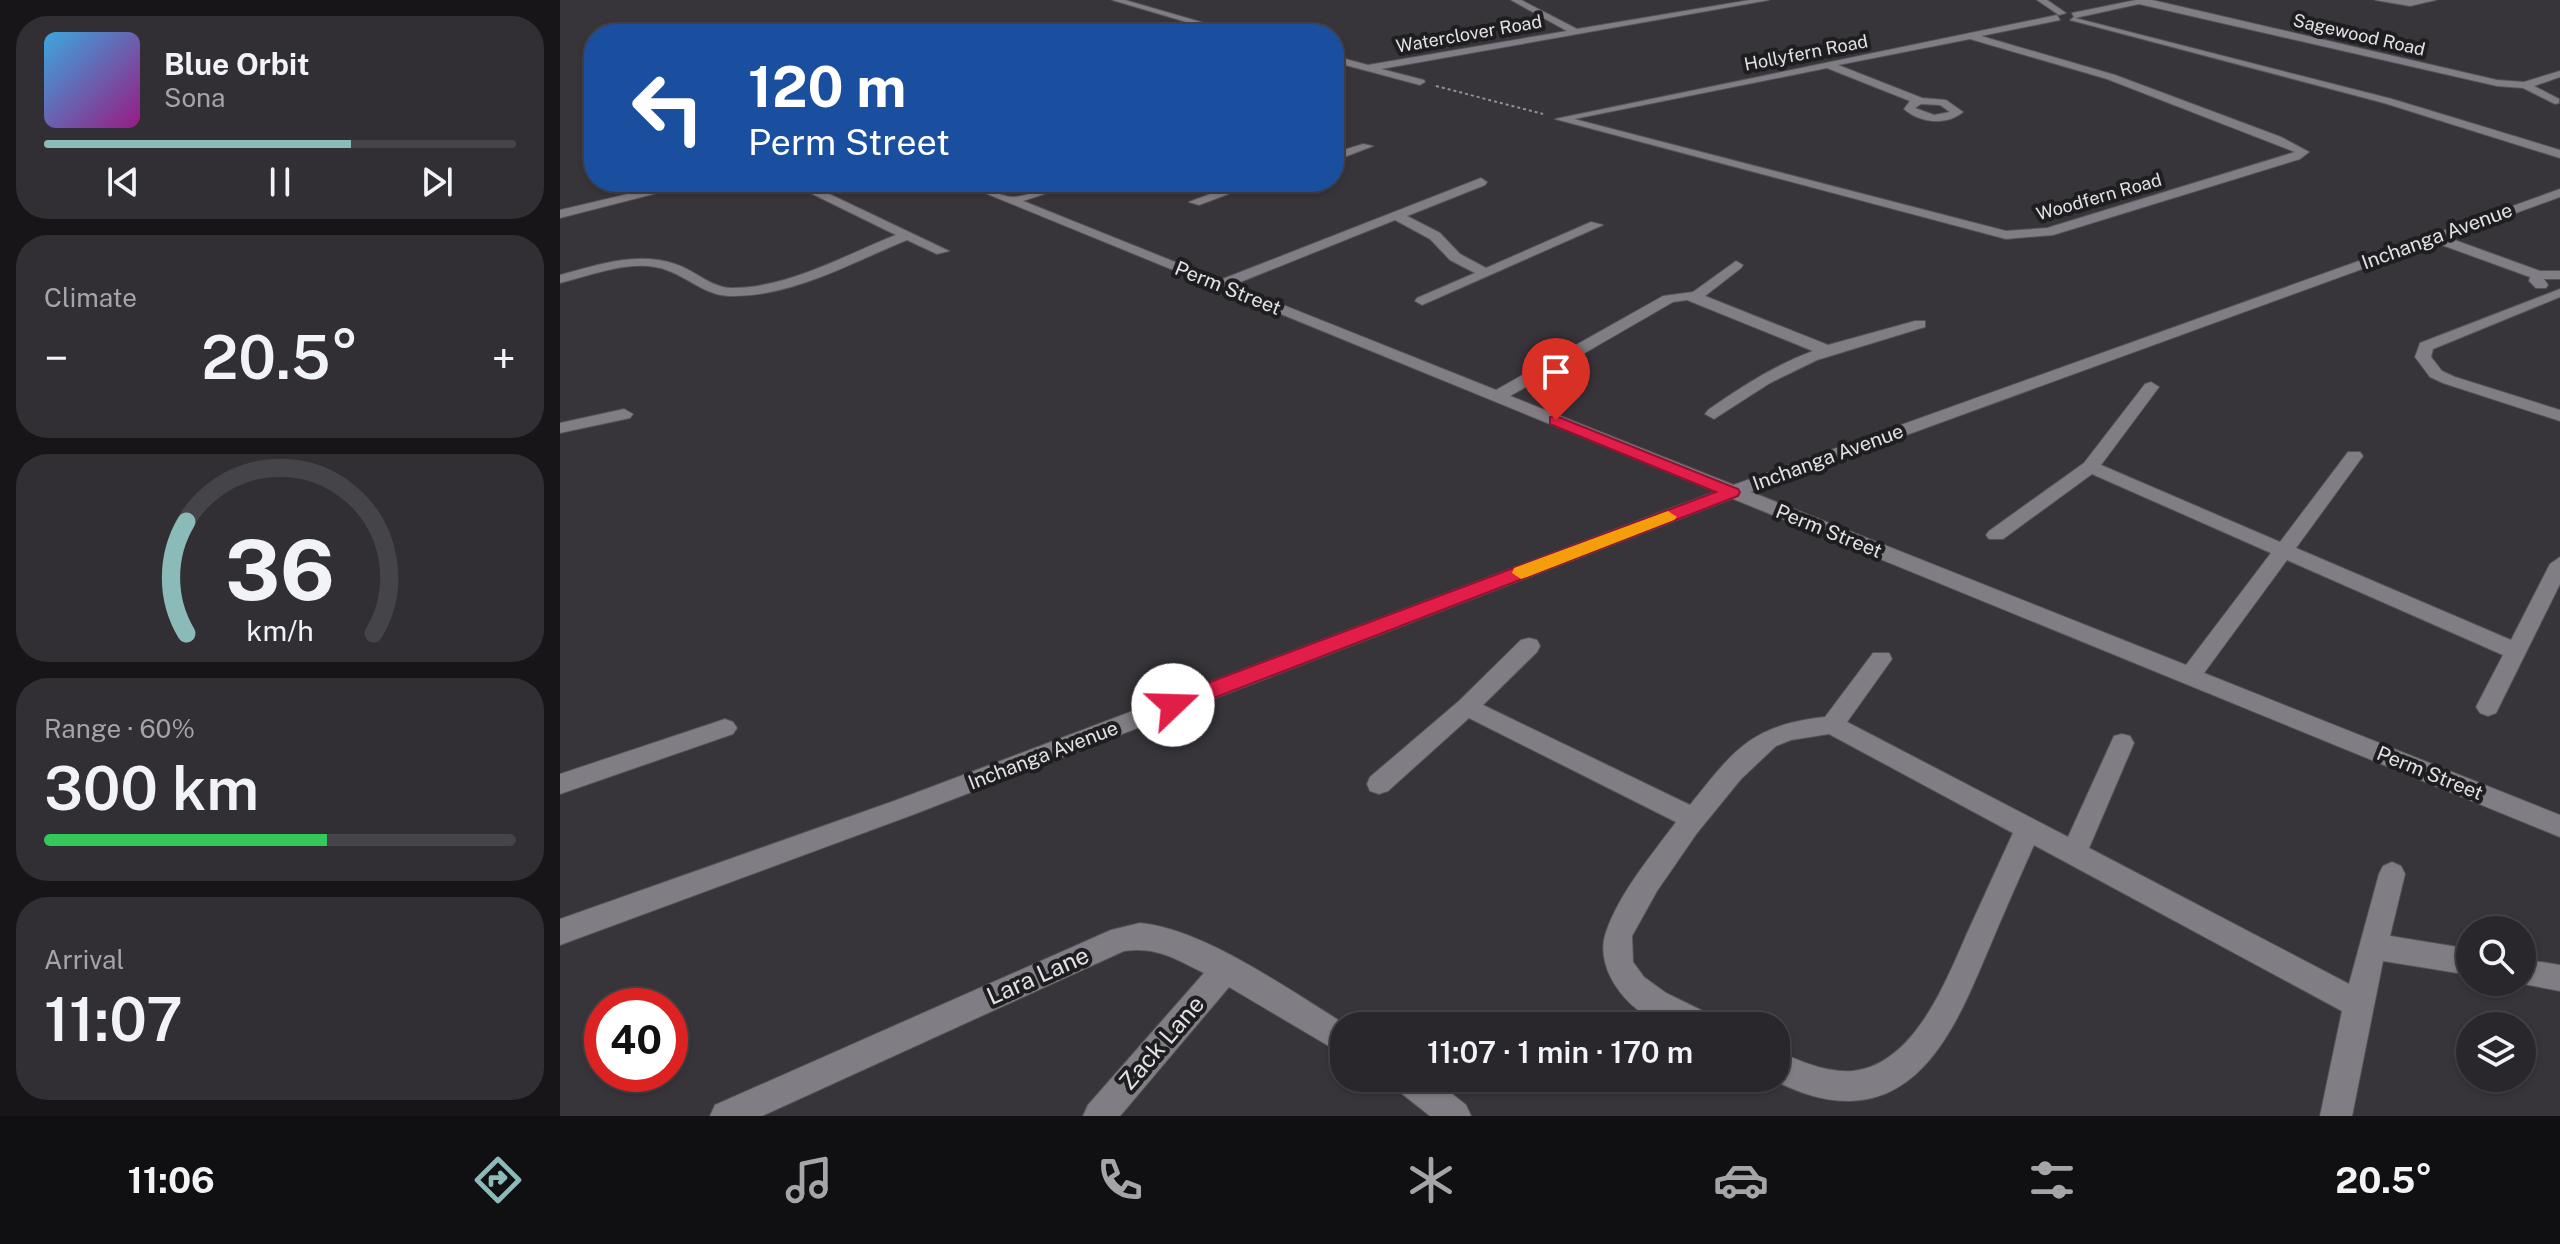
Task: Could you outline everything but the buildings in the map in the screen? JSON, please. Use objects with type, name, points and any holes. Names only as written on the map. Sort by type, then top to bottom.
[{"type":"street","points":[[1116,0],[1201,24]]},
{"type":"street","points":[[1515,0],[1575,32]]},
{"type":"street","name":"Waterclover Road","points":[[1368,68],[1765,0]]},
{"type":"street","points":[[2041,0],[2059,16],[2388,101],[2560,154]]},
{"type":"street","points":[[2379,0],[2417,3],[2432,0]]},
{"type":"street","points":[[2075,18],[2144,1]]},
{"type":"street","name":"Sagewood Road","points":[[2144,1],[2490,81],[2525,85],[2555,101]]},
{"type":"street","name":"Hollyfern Road","points":[[1560,119],[2059,16]]},
{"type":"street","name":"Woodfern Road","points":[[1560,119],[2006,235],[2048,232],[2296,157],[2303,152],[2277,139],[2111,77],[1971,36]]},
{"type":"street","points":[[1344,62],[1420,82]]},
{"type":"street","points":[[1829,65],[1920,101]]},
{"type":"street","points":[[2273,72],[2560,166]]},
{"type":"street","name":"Sagewood Road","points":[[2525,85],[2560,74]]},
{"type":"street","points":[[2371,106],[2388,101]]},
{"type":"street","points":[[2506,148],[2524,143]]},
{"type":"street","points":[[1344,154],[1367,146]]},
{"type":"street","points":[[1220,285],[1481,182]]},
{"type":"street","points":[[560,214],[652,192]]},
{"type":"street","points":[[815,192],[942,251]]},
{"type":"street","name":"Perm Street","points":[[989,192],[2560,826]]},
{"type":"street","points":[[1011,201],[1041,192]]},
{"type":"street","points":[[1195,202],[1224,192]]},
{"type":"street","name":"Inchanga Avenue","points":[[560,932],[903,808],[1732,492],[2560,193]]},
{"type":"street","points":[[1395,215],[1426,230],[1455,257],[1484,272]]},
{"type":"street","points":[[1422,301],[1596,225]]},
{"type":"street","points":[[560,279],[619,265],[650,263],[671,266],[718,291],[744,292],[809,273],[907,235]]},
{"type":"street","points":[[2433,237],[2538,275],[2560,275]]},
{"type":"street","points":[[1695,297],[1736,265]]},
{"type":"street","points":[[2538,275],[2536,281],[2559,293]]},
{"type":"street","points":[[2559,293],[2426,346],[2423,357],[2436,374],[2449,380],[2483,394],[2560,416]]},
{"type":"street","points":[[1497,396],[1682,294],[1777,328],[1825,350]]},
{"type":"street","points":[[1714,414],[1767,376],[1825,350],[1920,324]]},
{"type":"street","points":[[1996,535],[2090,467],[2151,387]]},
{"type":"street","points":[[560,428],[624,414]]},
{"type":"street","points":[[2190,676],[2354,456]]},
{"type":"street","points":[[2090,467],[2517,652]]},
{"type":"street","points":[[2488,707],[2560,564]]},
{"type":"street","points":[[1379,784],[1467,707],[1529,646]]},
{"type":"street","points":[[1832,725],[1881,659]]},
{"type":"street","points":[[1467,707],[1695,820]]},
{"type":"street","points":[[1677,1012],[1638,991],[1620,968],[1617,947],[1621,927],[1650,878],[1755,748],[1786,731],[1832,725],[2358,1004]]},
{"type":"street","points":[[560,784],[725,728]]},
{"type":"street","points":[[2073,854],[2122,743]]},
{"type":"street","points":[[1790,1071],[1827,1086],[1857,1088],[1888,1077],[1910,1061],[1929,1040],[1946,1013],[2027,831]]},
{"type":"street","points":[[2336,1116],[2358,1004],[2392,874]]},
{"type":"street","name":"Lara Lane","points":[[726,1116],[1121,939],[1140,936],[1162,938],[1226,969],[1330,1032]]},
{"type":"street","points":[[2373,946],[2456,960]]},
{"type":"street","name":"Zack Lane","points":[[1099,1116],[1226,969]]},
{"type":"street","points":[[2536,974],[2560,978]]},
{"type":"street","points":[[1425,1092],[1455,1116]]},
{"type":"path","points":[[1420,82],[1560,119]]},
{"type":"slow traffic","points":[[1521,573],[1668,517]]},
{"type":"route","points":[[1173,705],[1732,492],[1556,420]]}]
